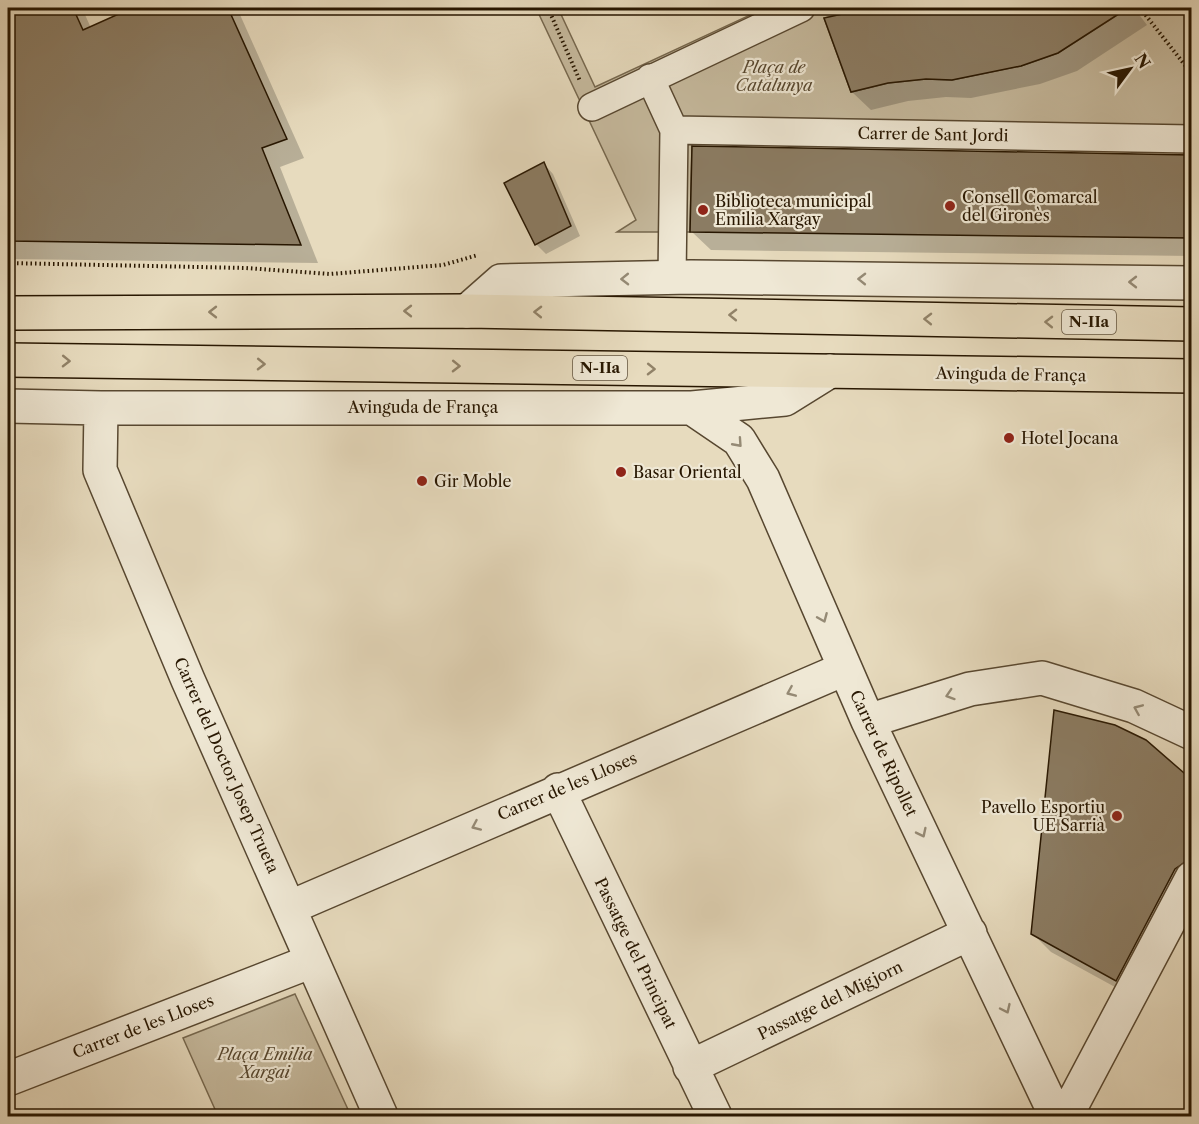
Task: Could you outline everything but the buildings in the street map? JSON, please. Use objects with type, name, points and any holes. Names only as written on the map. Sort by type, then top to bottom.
[{"type":"main road","name":"N-IIa","points":[[8,313],[467,310],[1191,324]]},
{"type":"main road","name":"Avinguda de França","points":[[8,360],[1191,376]]},
{"type":"street","points":[[592,106],[801,8]]},
{"type":"street","points":[[650,78],[674,130],[672,278]]},
{"type":"street","name":"Carrer de Sant Jordi","points":[[674,130],[1191,139]]},
{"type":"street","points":[[467,310],[501,281],[672,278],[1191,283]]},
{"type":"street","points":[[941,280],[987,321]]},
{"type":"street","name":"Avinguda de França","points":[[8,406],[692,408],[785,399],[830,372]]},
{"type":"street","name":"Carrer del Doctor Josep Trueta","points":[[101,408],[100,470],[188,680],[291,907],[312,962],[381,1116]]},
{"type":"street","name":"Carrer de Ripollet","points":[[692,408],[739,440],[763,479],[844,669],[1056,1116]]},
{"type":"street","name":"Carrer de les Lloses","points":[[291,907],[558,790],[844,669]]},
{"type":"street","points":[[868,721],[970,689],[1042,678],[1134,706],[1191,733]]},
{"type":"street","name":"Passatge del Principat","points":[[558,790],[715,1116]]},
{"type":"street","points":[[1066,1116],[1191,878]]},
{"type":"street","name":"Passatge del Migjorn","points":[[690,1067],[970,933]]},
{"type":"street","name":"Carrer de les Lloses","points":[[8,1079],[312,962]]},
{"type":"path","points":[[548,8],[592,106]]},
{"type":"path","points":[[1140,8],[1191,74]]},
{"type":"path","points":[[8,263],[246,268],[330,274],[443,265],[482,253]]},
{"type":"green space","name":"Plaça de Catalunya","points":[[536,8],[558,8],[595,87],[765,8],[870,8],[824,18],[851,92],[888,83],[926,79],[952,80],[1021,66],[1058,53],[1128,8],[1191,8],[1191,148],[692,143],[690,232],[617,232],[636,220]]},
{"type":"green space","name":"Plaça Emilia Xargai","points":[[295,994],[351,1116],[218,1116],[183,1038]]},
{"type":"place","name":"Consell Comarcal del Gironès","points":[[950,206]]},
{"type":"place","name":"Biblioteca municipal Emilia Xargay","points":[[703,210]]},
{"type":"place","name":"Hotel Jocana","points":[[1009,438]]},
{"type":"place","name":"Basar Oriental","points":[[621,472]]},
{"type":"place","name":"Gir Moble","points":[[422,481]]},
{"type":"place","name":"Pavello Esportiu UE Sarrià","points":[[1117,816]]}]
